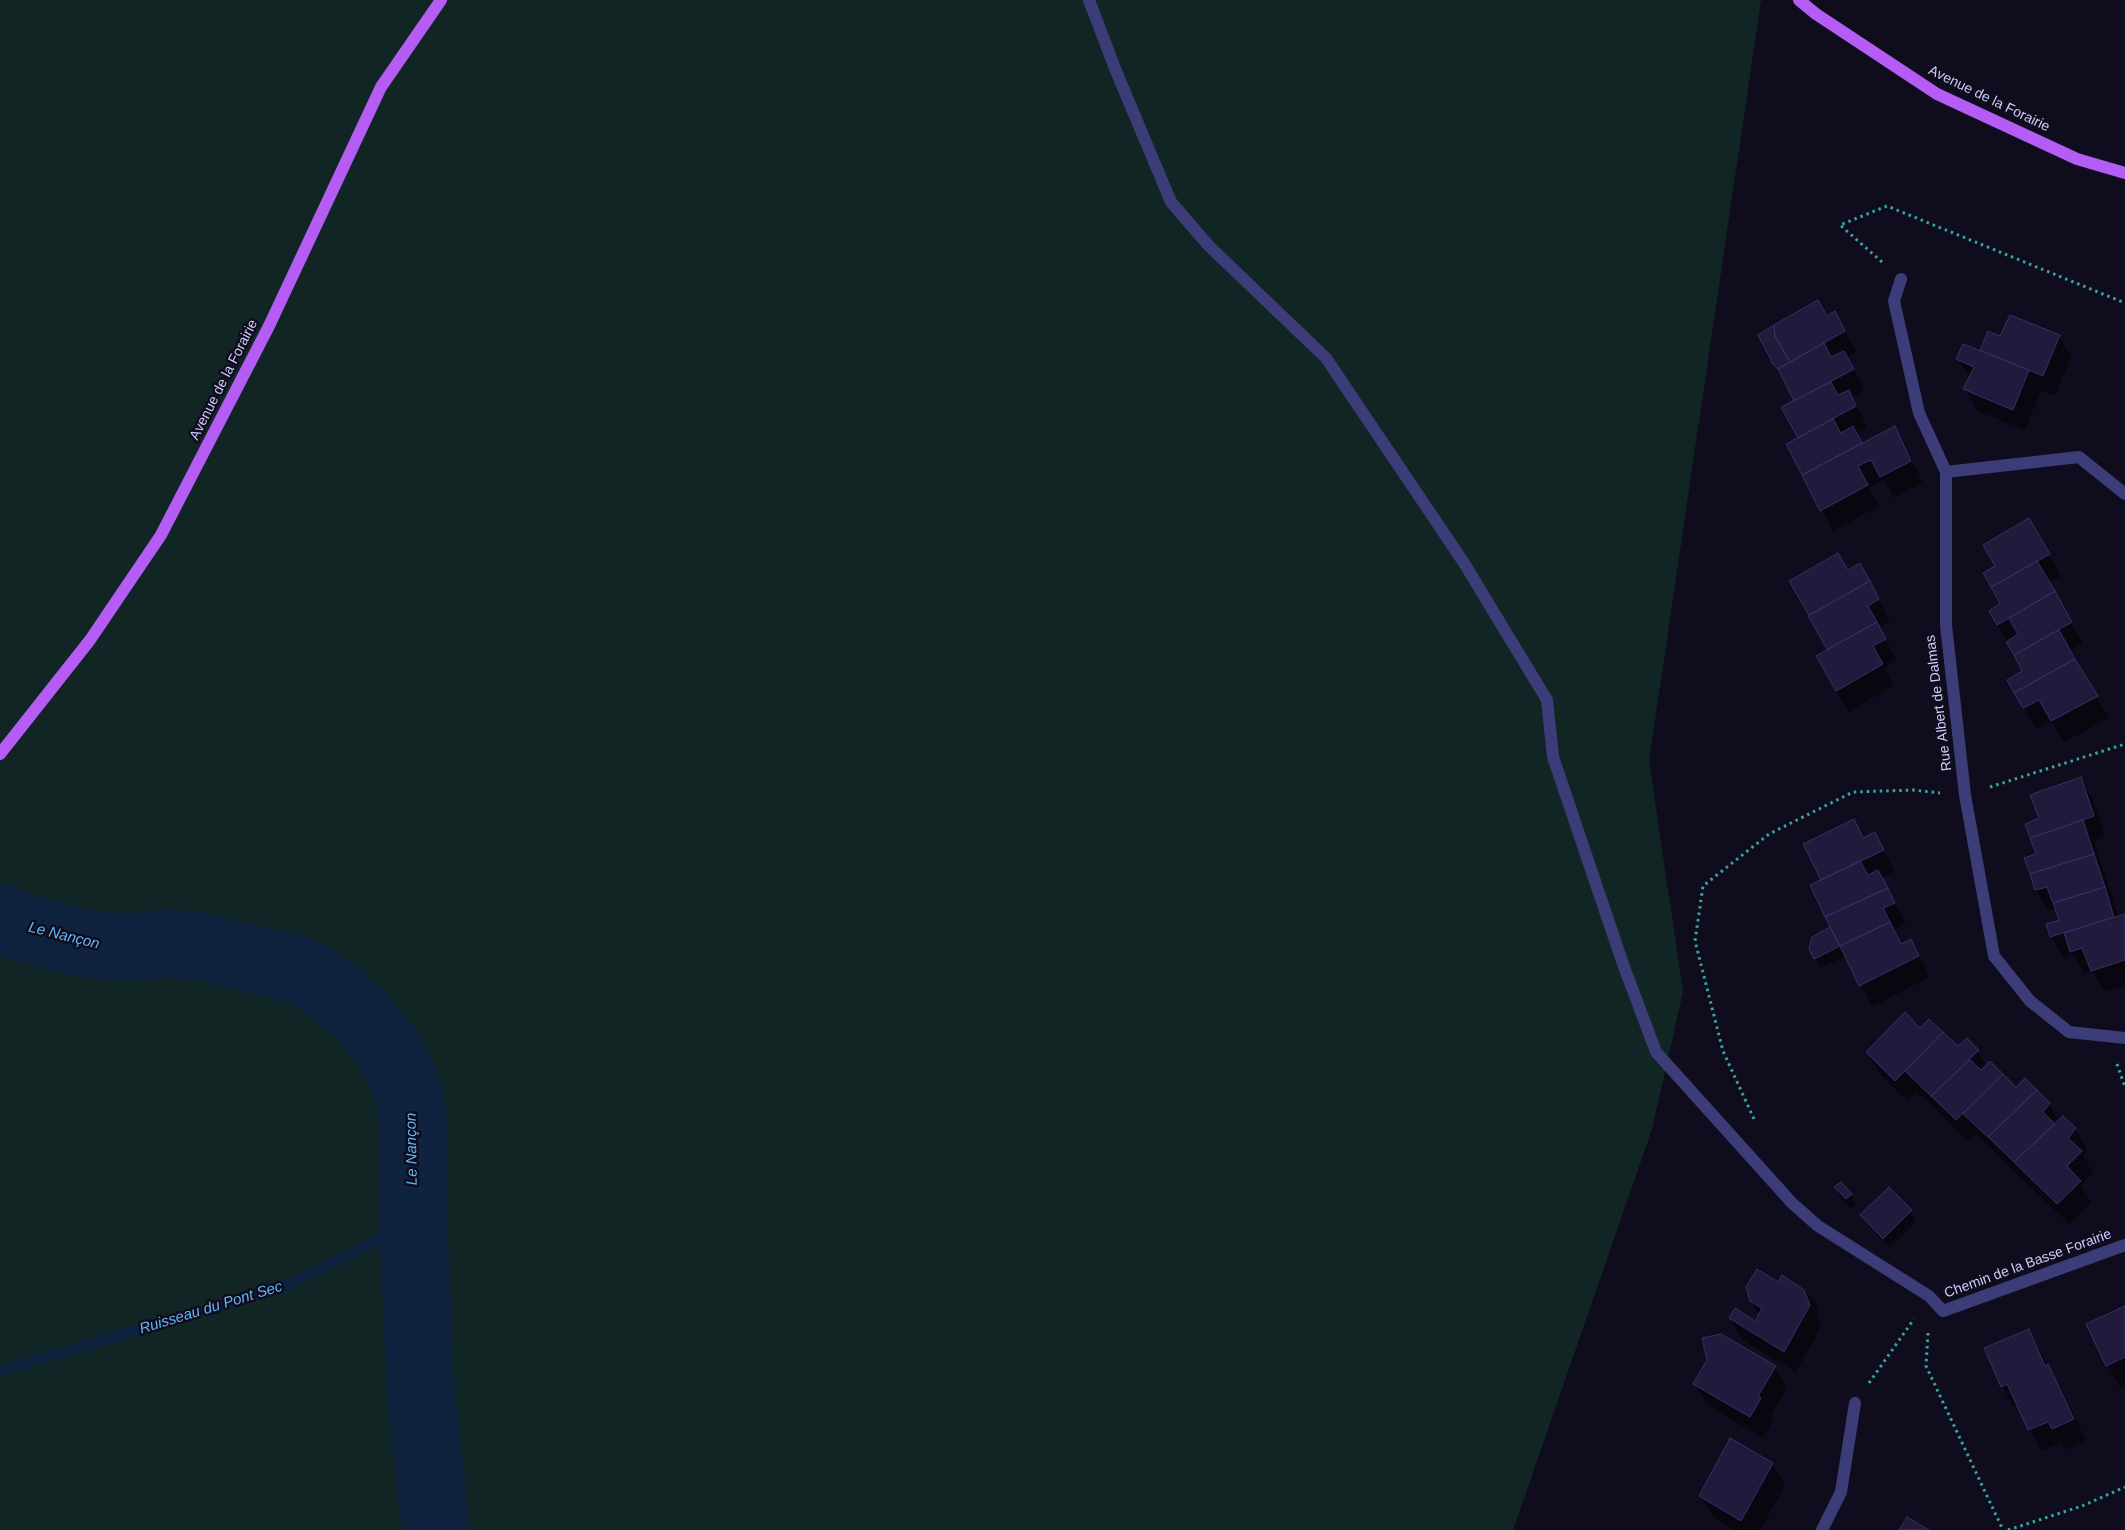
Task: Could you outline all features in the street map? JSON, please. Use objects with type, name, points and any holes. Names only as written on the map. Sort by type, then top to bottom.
[{"type":"main road","name":"Avenue de la Forairie","points":[[0,754],[90,640],[161,535],[269,326],[380,87],[441,0]]},
{"type":"main road","name":"Avenue de la Forairie","points":[[1799,0],[1816,14],[1937,94],[2077,159],[2125,173]]},
{"type":"street","name":"Chemin de la Basse Forairie","points":[[1089,0],[1116,71],[1172,202],[1209,246],[1326,358],[1464,563],[1546,700],[1553,757],[1623,964],[1656,1052],[1792,1203],[1818,1226],[1929,1296],[1943,1311],[2125,1245]]},
{"type":"street","points":[[1901,278],[1894,301],[1919,413],[1946,472],[2079,458],[2125,494]]},
{"type":"street","name":"Rue Albert de Dalmas","points":[[1946,472],[1946,625],[1965,796],[1994,956],[2030,1001],[2069,1032],[2125,1038]]},
{"type":"street","points":[[1822,1530],[1841,1492],[1855,1403]]},
{"type":"path","points":[[1901,278],[1840,225],[1887,206],[2125,303]]},
{"type":"path","points":[[1756,1122],[1723,1051],[1695,941],[1703,886],[1768,834],[1853,792],[1913,790],[1965,796],[2125,744]]},
{"type":"path","points":[[1855,1403],[1929,1296]]},
{"type":"path","points":[[1929,1296],[1926,1366],[2003,1530]]},
{"type":"path","points":[[2008,1530],[2082,1506],[2125,1487]]},
{"type":"green space","points":[[0,0],[1761,0],[1649,761],[1683,992],[1652,1129],[1513,1530],[0,1530]]},
{"type":"building","points":[[1818,300],[1827,316],[1835,311],[1845,331],[1790,362],[1775,336],[1774,325]]},
{"type":"building","points":[[2010,315],[2060,335],[2043,376],[1980,350],[1988,331],[2000,336]]},
{"type":"building","points":[[1774,325],[1775,336],[1790,362],[1778,369],[1773,364],[1758,335]]},
{"type":"building","points":[[1824,343],[1831,357],[1844,351],[1854,369],[1794,401],[1778,369]]},
{"type":"building","points":[[1963,344],[2029,370],[2013,410],[1963,389],[1974,367],[1956,359]]},
{"type":"building","points":[[1831,382],[1838,395],[1849,390],[1856,406],[1798,438],[1781,407]]},
{"type":"building","points":[[1833,419],[1841,433],[1853,426],[1862,443],[1802,475],[1786,444]]},
{"type":"building","points":[[1895,426],[1911,461],[1880,477],[1871,460],[1858,466],[1868,485],[1820,511],[1802,475]]},
{"type":"building","points":[[2029,518],[2050,554],[1991,587],[1983,573],[1995,566],[1983,545]]},
{"type":"building","points":[[1838,553],[1848,570],[1860,563],[1870,581],[1809,615],[1789,581]]},
{"type":"building","points":[[2037,561],[2055,591],[1997,625],[1989,611],[2000,603],[1991,587]]},
{"type":"building","points":[[1870,581],[1879,599],[1868,606],[1877,622],[1827,649],[1808,616]]},
{"type":"building","points":[[2055,591],[2072,622],[2014,655],[2006,642],[2018,634],[2009,618]]},
{"type":"building","points":[[1877,622],[1886,639],[1873,646],[1883,664],[1836,691],[1816,656]]},
{"type":"building","points":[[2059,630],[2075,659],[2014,693],[2007,680],[2022,671],[2014,655]]},
{"type":"building","points":[[2075,659],[2098,696],[2051,721],[2039,700],[2023,708],[2014,693]]},
{"type":"building","points":[[2081,777],[2094,816],[2030,838],[2025,824],[2039,818],[2030,795]]},
{"type":"building","points":[[1854,819],[1863,838],[1875,832],[1884,850],[1821,880],[1803,844]]},
{"type":"building","points":[[2083,820],[2094,854],[2030,874],[2024,858],[2036,854],[2030,838]]},
{"type":"building","points":[[2094,854],[2105,887],[2053,903],[2047,887],[2035,890],[2030,874]]},
{"type":"building","points":[[1860,861],[1868,875],[1878,870],[1888,888],[1825,917],[1810,885]]},
{"type":"building","points":[[2105,887],[2114,917],[2050,937],[2046,924],[2059,920],[2053,903]]},
{"type":"building","points":[[1888,888],[1895,903],[1883,908],[1890,922],[1840,946],[1825,917]]},
{"type":"building","points":[[2125,914],[2125,960],[2091,971],[2082,948],[2070,952],[2064,933]]},
{"type":"building","points":[[1890,922],[1901,944],[1911,939],[1919,956],[1859,986],[1840,946]]},
{"type":"building","points":[[1830,927],[1840,946],[1814,959],[1809,949],[1812,937]]},
{"type":"building","points":[[1905,1012],[1920,1028],[1929,1019],[1943,1032],[1895,1081],[1866,1052]]},
{"type":"building","points":[[1943,1032],[1958,1046],[1967,1038],[1979,1050],[1931,1096],[1905,1071]]},
{"type":"building","points":[[1970,1060],[1981,1070],[1990,1061],[2003,1074],[1956,1120],[1931,1096]]},
{"type":"building","points":[[2003,1074],[2016,1087],[2025,1078],[2037,1090],[1988,1137],[1963,1114]]},
{"type":"building","points":[[2037,1090],[2050,1103],[2043,1112],[2055,1124],[2014,1162],[1988,1137]]},
{"type":"building","points":[[2063,1116],[2076,1128],[2068,1138],[2082,1151],[2067,1166],[2081,1181],[2057,1204],[2014,1162]]},
{"type":"building","points":[[1841,1182],[1852,1194],[1846,1199],[1834,1187]]},
{"type":"building","points":[[1889,1187],[1912,1210],[1883,1239],[1860,1215]]},
{"type":"building","points":[[1757,1269],[1778,1282],[1782,1275],[1804,1290],[1810,1305],[1784,1352],[1729,1318],[1735,1308],[1755,1321],[1762,1308],[1750,1301],[1746,1287]]},
{"type":"building","points":[[2125,1306],[2125,1357],[2106,1366],[2086,1324]]},
{"type":"building","points":[[2029,1329],[2045,1366],[2048,1364],[2074,1419],[2052,1429],[2048,1422],[2028,1430],[2007,1384],[2001,1387],[1984,1348]]},
{"type":"building","points":[[1721,1334],[1776,1366],[1758,1396],[1761,1398],[1750,1417],[1693,1384],[1707,1360],[1702,1338]]},
{"type":"building","points":[[1730,1438],[1773,1463],[1741,1521],[1699,1496]]},
{"type":"building","points":[[1907,1517],[1929,1530],[1899,1530]]},
{"type":"waterway","name":"Le Nançon","points":[[0,918],[12,924],[96,946],[135,947],[169,943],[202,947],[294,969],[313,977],[333,991],[362,1017],[387,1047],[402,1074],[408,1091],[413,1119],[413,1223],[421,1394],[436,1530]]},
{"type":"waterway","name":"Ruisseau du Pont Sec","points":[[0,1371],[292,1283],[413,1223]]}]
